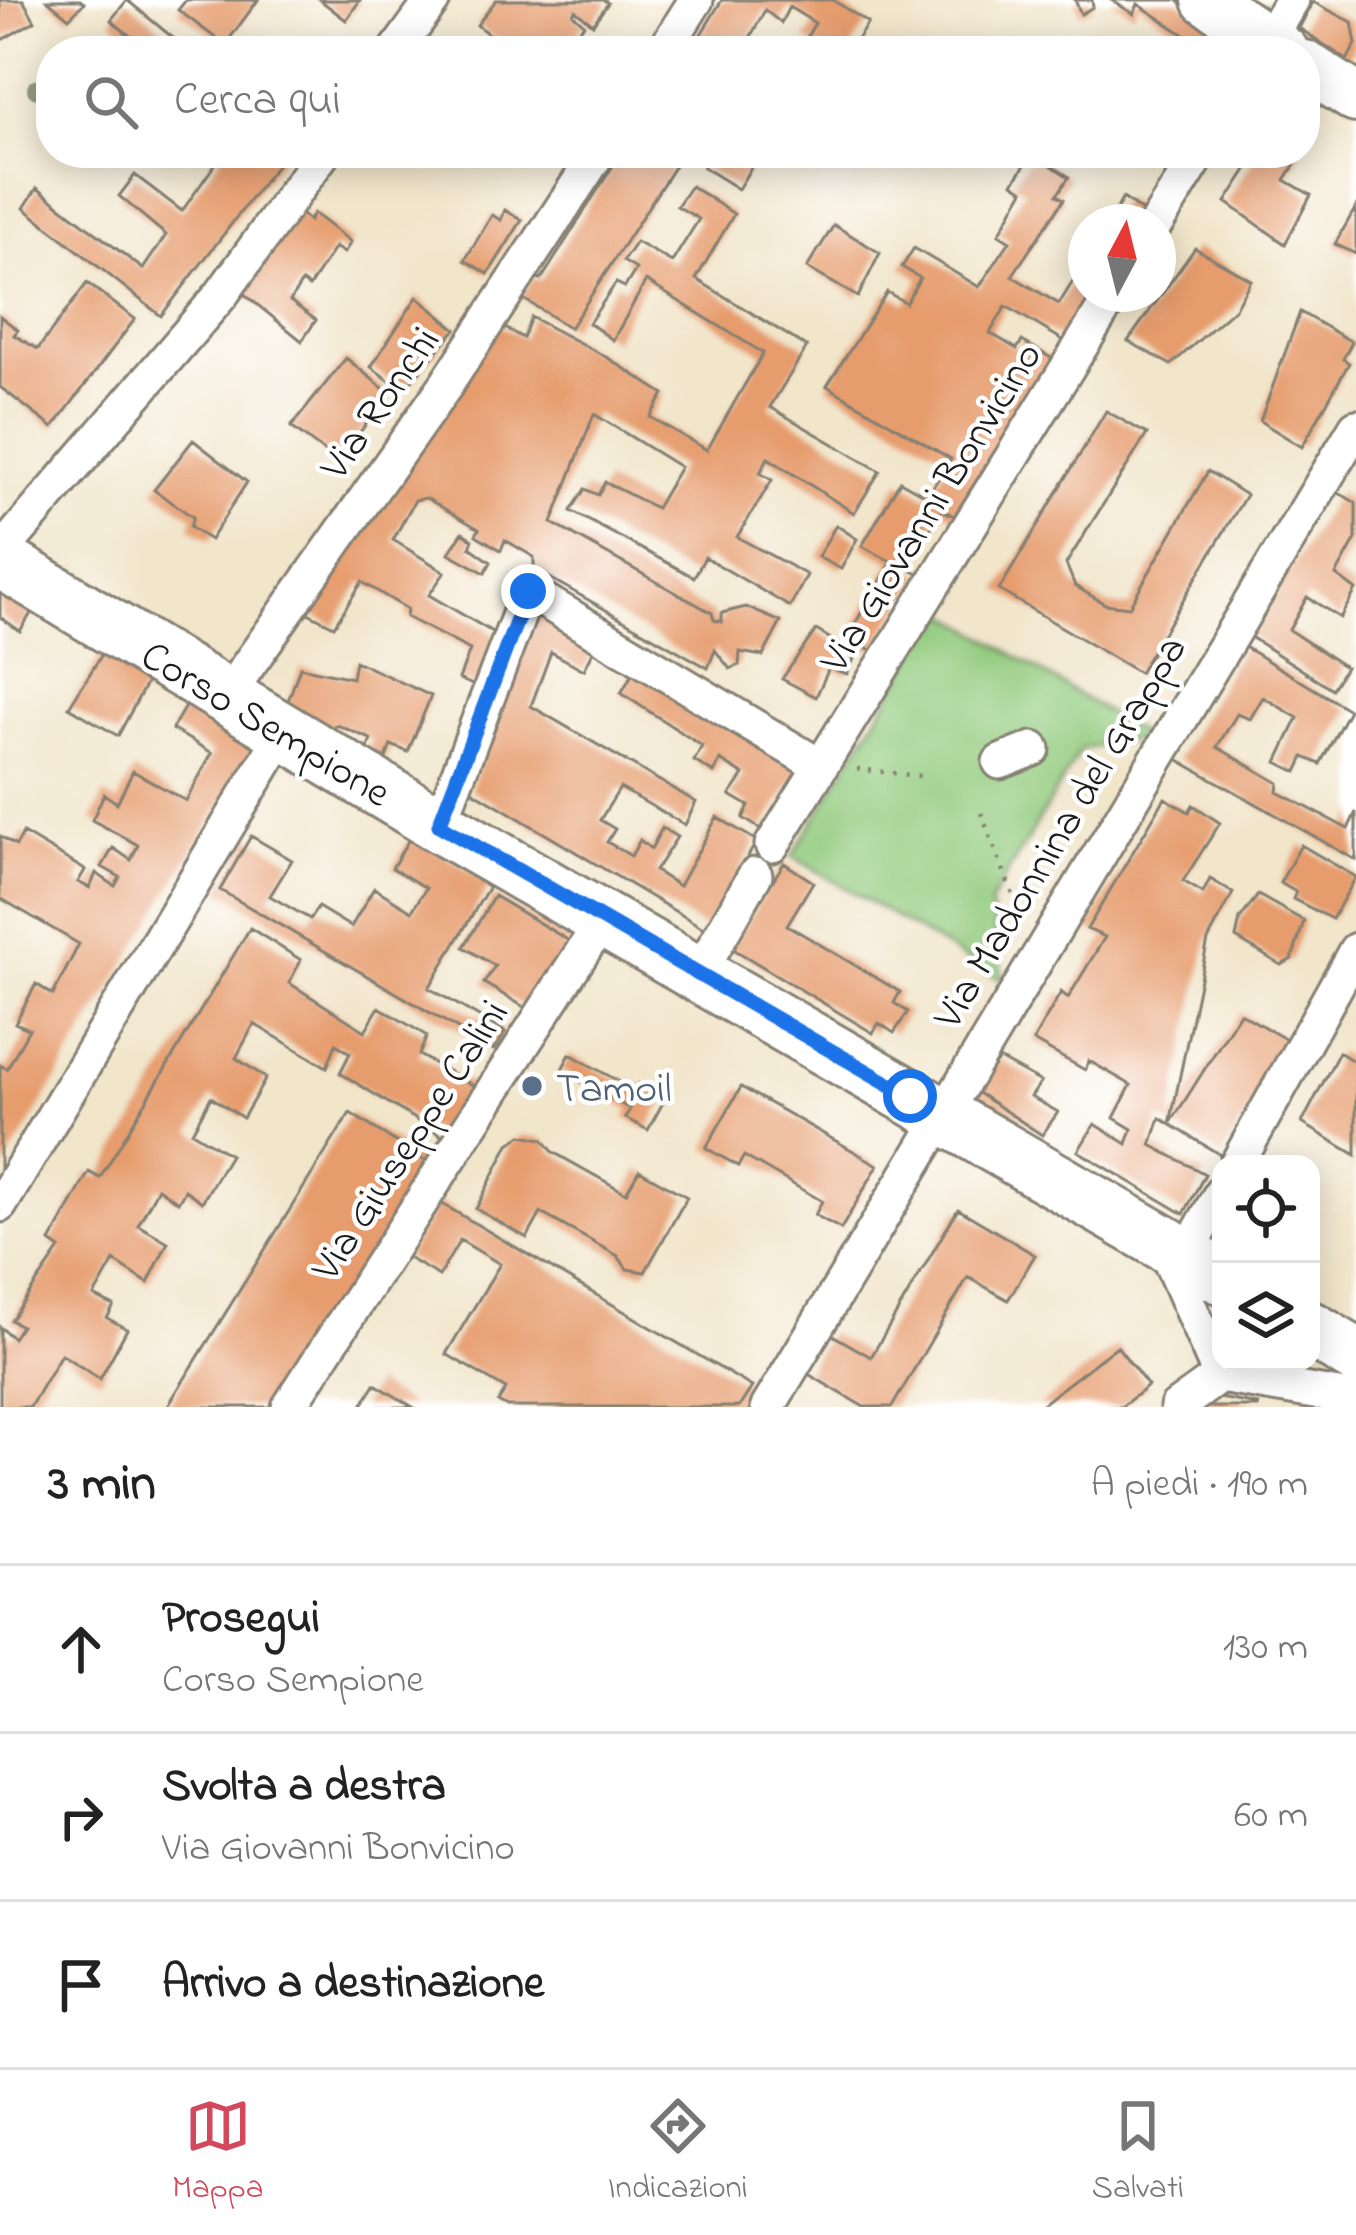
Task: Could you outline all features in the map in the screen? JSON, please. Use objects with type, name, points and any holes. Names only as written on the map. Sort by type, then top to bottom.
[{"type":"main road","name":"Corso Sempione","points":[[0,557],[439,825],[1189,1256]]},
{"type":"main road","points":[[1320,1334],[1356,1356]]},
{"type":"street","points":[[407,36],[433,0]]},
{"type":"street","points":[[673,36],[696,0]]},
{"type":"street","points":[[1207,0],[1273,36]]},
{"type":"street","points":[[1320,70],[1356,98]]},
{"type":"street","points":[[0,557],[220,295],[311,168]]},
{"type":"street","name":"Via Ronchi","points":[[225,698],[446,385],[588,168]]},
{"type":"street","points":[[1168,204],[1191,168]]},
{"type":"street","name":"Via Giovanni Bonvicino","points":[[772,845],[1102,312]]},
{"type":"street","name":"Via Madonnina del Grappa","points":[[768,1407],[1356,427]]},
{"type":"street","points":[[439,825],[528,591],[820,766]]},
{"type":"street","points":[[0,1205],[284,732]]},
{"type":"street","points":[[1000,762],[1033,749]]},
{"type":"street","points":[[698,975],[755,875]]},
{"type":"street","name":"Via Giuseppe Calini","points":[[289,1407],[603,920]]},
{"type":"street","points":[[1242,1155],[1356,950]]},
{"type":"street","points":[[1212,1211],[1189,1256],[1220,1376]]},
{"type":"street","points":[[1178,1407],[1220,1376],[1356,1399]]},
{"type":"path","points":[[820,766],[928,777]]},
{"type":"path","points":[[981,813],[1017,904]]},
{"type":"green space","points":[[942,610],[1148,738],[1081,749],[990,903],[1004,982],[792,856]]},
{"type":"building","points":[[0,0],[23,0],[35,21],[0,41]]},
{"type":"building","points":[[47,0],[80,0],[84,3],[69,18]]},
{"type":"building","points":[[127,0],[171,36],[130,36],[111,20]]},
{"type":"building","points":[[186,0],[258,0],[232,36],[213,36],[178,10]]},
{"type":"building","points":[[320,0],[360,0],[346,20]]},
{"type":"building","points":[[496,0],[608,3],[593,24],[575,10],[573,14],[584,24],[575,36],[491,36],[477,25]]},
{"type":"building","points":[[722,0],[833,0],[868,23],[859,36],[807,36],[815,23],[789,7],[781,23],[765,10],[751,36],[700,36]]},
{"type":"building","points":[[1075,0],[1092,0],[1093,7],[1081,14]]},
{"type":"building","points":[[1111,0],[1177,0],[1233,36],[1186,36],[1138,4],[1134,14]]},
{"type":"building","points":[[1313,2],[1352,22],[1356,44],[1347,60],[1320,42],[1320,36],[1299,28]]},
{"type":"building","points":[[212,168],[274,168],[161,316],[24,208],[37,188],[143,269],[166,235],[119,196],[135,175],[182,211]]},
{"type":"building","points":[[612,168],[673,168],[570,328],[522,298],[532,278],[541,280]]},
{"type":"building","points":[[705,168],[751,168],[738,189]]},
{"type":"building","points":[[1023,168],[1056,168],[1069,177],[1057,195],[1064,199],[1012,276],[1059,304],[1068,289],[1068,312],[1084,312],[1066,342],[1006,306],[990,333],[1017,349],[1022,341],[1053,359],[954,516],[942,510],[906,568],[920,575],[873,651],[847,637],[892,562],[862,546],[900,481],[927,496],[951,459],[827,386],[887,292],[906,303],[920,278],[902,267],[914,248],[979,287],[1010,241],[999,234],[1024,190],[1013,183]]},
{"type":"building","points":[[1248,168],[1293,168],[1285,180],[1311,195],[1285,244],[1226,202]]},
{"type":"building","points":[[691,186],[734,214],[696,279],[807,347],[770,407],[880,471],[854,513],[768,458],[760,473],[772,480],[737,537],[807,575],[790,607],[705,557],[694,577],[571,511],[585,489],[598,495],[605,482],[656,508],[680,467],[594,414],[552,523],[712,613],[714,620],[722,622],[722,613],[746,607],[781,622],[763,656],[740,652],[739,665],[730,669],[715,650],[708,668],[534,569],[534,557],[505,540],[501,550],[476,535],[479,529],[426,498],[415,500],[393,540],[445,572],[429,595],[504,639],[484,690],[459,679],[470,650],[406,617],[407,609],[362,582],[334,626],[306,612],[496,323],[523,338],[531,317],[608,358],[664,394],[650,417],[707,450],[763,353],[646,281],[613,340],[589,323],[616,283],[625,287],[636,269],[623,261],[636,242],[672,262],[699,219],[677,206]]},
{"type":"building","points":[[292,206],[309,221],[313,213],[351,242],[344,253],[335,247],[309,287],[302,282],[290,301],[316,320],[302,341],[238,289]]},
{"type":"building","points":[[1356,207],[1356,254],[1335,244]]},
{"type":"building","points":[[505,210],[522,220],[488,274],[465,260],[492,215],[501,220]]},
{"type":"building","points":[[834,225],[880,253],[858,297],[807,268]]},
{"type":"building","points":[[1195,248],[1251,280],[1235,308],[1171,365],[1128,341],[1149,312],[1176,312],[1176,274]]},
{"type":"building","points":[[87,283],[135,319],[53,428],[0,387],[0,316],[18,330],[14,335],[38,349]]},
{"type":"building","points":[[417,297],[456,329],[403,391],[371,367]]},
{"type":"building","points":[[1300,312],[1352,342],[1343,359],[1349,363],[1302,447],[1260,421]]},
{"type":"building","points":[[346,358],[389,393],[338,462],[291,427]]},
{"type":"building","points":[[1106,411],[1147,434],[1066,564],[1075,586],[1105,604],[1129,607],[1208,471],[1246,495],[1139,673],[999,590]]},
{"type":"building","points":[[193,440],[247,482],[210,540],[190,527],[193,517],[154,490]]},
{"type":"building","points":[[1338,492],[1356,503],[1356,539],[1336,575],[1356,590],[1340,618],[1307,597],[1289,630],[1345,667],[1332,689],[1249,636]]},
{"type":"building","points":[[836,525],[857,539],[841,569],[818,557]]},
{"type":"building","points":[[463,532],[473,540],[470,547],[491,562],[485,573],[449,553]]},
{"type":"building","points":[[0,591],[33,610],[20,631],[0,617]]},
{"type":"building","points":[[538,609],[597,644],[584,670],[551,652],[531,706],[696,802],[685,825],[620,788],[600,820],[615,829],[607,842],[631,856],[640,840],[651,849],[662,828],[677,837],[655,871],[679,886],[717,817],[757,841],[705,929],[470,789]]},
{"type":"building","points":[[816,630],[851,651],[854,659],[847,674],[829,668],[816,697],[782,679]]},
{"type":"building","points":[[1243,646],[1349,710],[1320,764],[1304,757],[1297,772],[1277,762],[1298,718],[1263,697],[1250,719],[1237,714],[1217,747],[1279,783],[1278,792],[1348,829],[1356,812],[1356,860],[1177,759]]},
{"type":"building","points":[[104,651],[149,678],[118,736],[69,707]]},
{"type":"building","points":[[355,661],[431,696],[408,752],[391,745],[386,758],[367,751],[371,739],[337,725],[329,730],[287,704],[300,667],[352,678]]},
{"type":"building","points":[[636,668],[802,765],[762,830],[743,818],[749,806],[730,795],[744,775],[720,760],[714,773],[694,761],[702,746],[621,693]]},
{"type":"building","points":[[188,701],[258,742],[0,1175],[0,1065],[7,1069],[29,1029],[15,1023],[36,984],[53,995],[79,944],[0,898],[0,836],[16,846],[23,833],[85,870],[78,882],[90,888],[96,873],[115,886],[120,877],[102,867],[113,848],[131,860],[138,845],[92,820],[104,794],[117,803],[133,771],[186,801],[212,753],[172,729]]},
{"type":"building","points":[[1165,798],[1189,812],[1193,805],[1220,823],[1183,881],[1203,893],[1210,879],[1233,893],[1208,940],[1170,1124],[1160,1118],[1151,1145],[1205,1174],[1184,1214],[1078,1151],[1095,1124],[1127,1144],[1132,1129],[1114,1118],[1131,1085],[1089,1061],[1085,1070],[1033,1041],[1061,992],[1068,998],[1105,937],[1087,929]]},
{"type":"building","points":[[251,836],[292,860],[270,896],[310,919],[318,907],[351,927],[374,888],[412,911],[426,888],[392,868],[411,836],[491,883],[429,988],[505,1032],[494,1050],[220,890]]},
{"type":"building","points":[[1301,845],[1356,877],[1332,919],[1293,899],[1296,892],[1280,883]]},
{"type":"building","points":[[784,863],[813,882],[787,925],[900,992],[894,1003],[908,1012],[894,1033],[879,1023],[873,1033],[730,947]]},
{"type":"building","points":[[1258,895],[1304,921],[1292,959],[1281,965],[1236,938],[1240,919]]},
{"type":"building","points":[[494,896],[571,942],[529,1010],[484,983],[495,966],[464,947]]},
{"type":"building","points":[[250,928],[301,960],[289,983],[365,1031],[379,1007],[427,1036],[419,1055],[478,1088],[444,1137],[340,1073],[350,1053],[336,1044],[327,1067],[254,1024],[236,1058],[266,1078],[243,1118],[211,1097],[192,1132],[230,1155],[202,1202],[185,1190],[178,1202],[158,1188],[138,1225],[168,1242],[148,1283],[114,1261],[94,1296],[114,1306],[107,1318],[127,1329],[100,1379],[61,1354],[30,1407],[0,1407],[0,1327],[13,1338],[21,1326],[11,1320],[60,1249],[50,1242],[89,1172],[100,1178]]},
{"type":"building","points":[[1240,1013],[1292,1043],[1223,1155],[1170,1124]]},
{"type":"building","points":[[1339,1052],[1356,1063],[1356,1155],[1302,1123]]},
{"type":"building","points":[[570,1054],[634,1090],[638,1083],[665,1099],[648,1130],[625,1118],[630,1109],[561,1071]]},
{"type":"building","points":[[999,1059],[1041,1082],[1031,1097],[1058,1112],[1042,1135],[975,1091]]},
{"type":"building","points":[[741,1087],[878,1165],[841,1229],[815,1215],[822,1201],[744,1156],[738,1166],[706,1148]]},
{"type":"building","points":[[350,1113],[429,1163],[274,1407],[167,1407]]},
{"type":"building","points":[[522,1135],[543,1139],[553,1152],[626,1193],[639,1170],[687,1197],[645,1272],[627,1269],[618,1256],[541,1213],[527,1238],[476,1209],[509,1144]]},
{"type":"building","points":[[439,1202],[752,1387],[739,1407],[507,1407],[498,1402],[506,1389],[446,1354],[500,1264],[460,1240],[439,1276],[406,1257]]},
{"type":"building","points":[[958,1209],[1035,1255],[1008,1300],[968,1277],[892,1407],[864,1407],[805,1372],[829,1333],[871,1357]]},
{"type":"building","points":[[1117,1346],[1148,1386],[1121,1407],[1038,1407]]},
{"type":"building","points":[[375,1384],[413,1407],[361,1407]]},
{"type":"building","points":[[1214,1397],[1258,1405],[1258,1407],[1201,1407]]},
{"type":"place","name":"Tamoil","points":[[532,1086]]},
{"type":"route","points":[[528,591],[439,825],[910,1096]]}]
